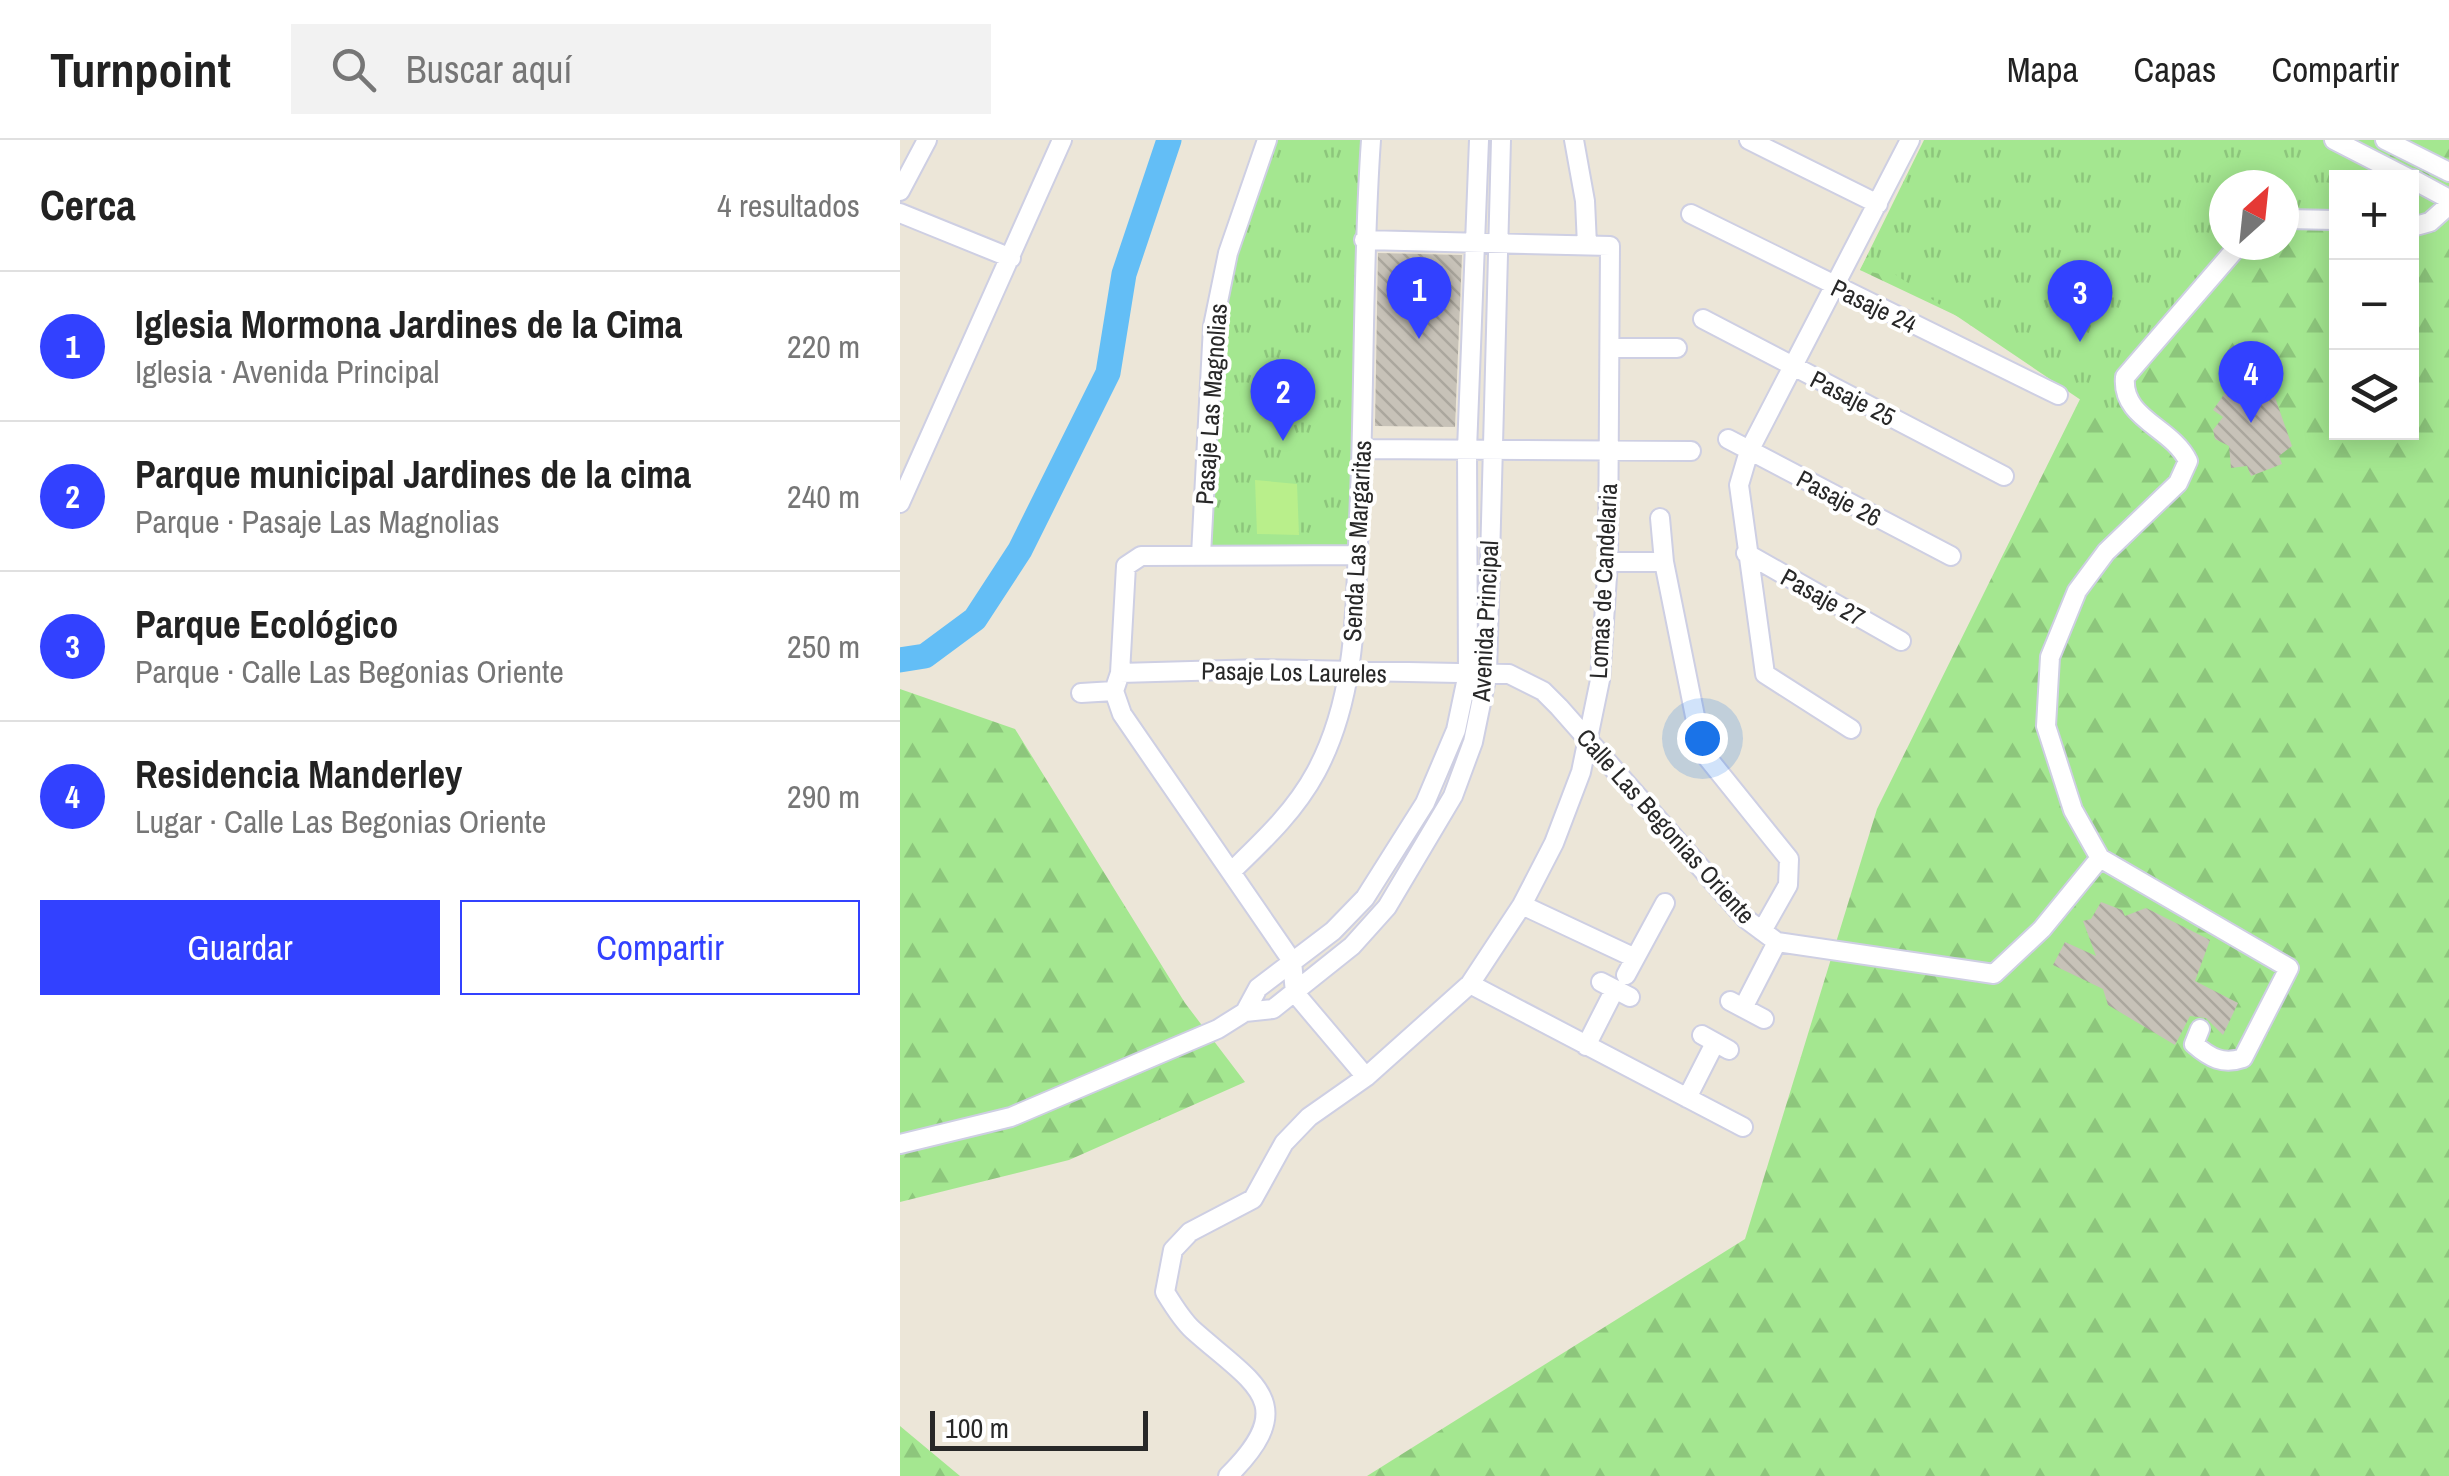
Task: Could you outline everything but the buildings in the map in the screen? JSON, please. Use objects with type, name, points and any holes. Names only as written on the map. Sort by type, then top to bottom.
[{"type":"street","points":[[900,191],[927,140]]},
{"type":"street","points":[[900,502],[1062,140]]},
{"type":"street","name":"Pasaje Las Magnolias","points":[[1200,554],[1212,326],[1228,254],[1267,140]]},
{"type":"street","name":"Senda Las Margaritas","points":[[1232,870],[1294,808],[1318,770],[1339,717],[1348,674],[1359,614],[1364,240],[1371,140]]},
{"type":"street","name":"Avenida Principal","points":[[1245,1012],[1258,988],[1333,931],[1388,867],[1426,803],[1478,674],[1467,450],[1478,140]]},
{"type":"street","name":"Avenida Principal","points":[[1245,1012],[1273,1009],[1352,946],[1408,876],[1453,796],[1473,742],[1492,450],[1501,140]]},
{"type":"street","points":[[1364,240],[1587,245],[1586,201],[1574,140]]},
{"type":"street","points":[[1749,140],[1878,204]]},
{"type":"street","points":[[1851,729],[1765,674],[1738,486],[1749,451],[1791,366],[1910,140]]},
{"type":"street","points":[[2334,140],[2394,170]]},
{"type":"street","points":[[2385,140],[2449,172]]},
{"type":"street","points":[[2419,184],[2449,202],[2430,222],[2419,225]]},
{"type":"street","points":[[900,212],[1011,258]]},
{"type":"street","name":"Pasaje 24","points":[[1691,214],[2058,396]]},
{"type":"street","points":[[2299,219],[2329,220]]},
{"type":"street","name":"Lomas de Candelaria","points":[[1228,1476],[1255,1450],[1268,1419],[1265,1398],[1244,1370],[1184,1319],[1164,1292],[1173,1250],[1190,1232],[1253,1199],[1284,1143],[1310,1117],[1366,1077],[1470,984],[1522,904],[1554,843],[1581,772],[1600,680],[1610,450],[1610,246],[1587,245]]},
{"type":"street","points":[[2200,1029],[2194,1044],[2207,1056],[2229,1062],[2243,1058],[2289,968],[2100,858],[2073,810],[2046,726],[2050,657],[2085,578],[2178,483],[2188,461],[2174,438],[2128,403],[2125,377],[2226,260]]},
{"type":"street","name":"Pasaje 25","points":[[1703,319],[2004,476]]},
{"type":"street","points":[[1611,348],[1676,348]]},
{"type":"street","name":"Pasaje 26","points":[[1728,439],[1951,556]]},
{"type":"street","points":[[1362,449],[1691,451]]},
{"type":"street","points":[[1660,518],[1664,562],[1702,750],[1789,859],[1788,886],[1770,937],[1736,1004],[1764,1019]]},
{"type":"street","name":"Pasaje 27","points":[[1746,553],[1901,641]]},
{"type":"street","points":[[1358,555],[1142,556],[1126,566],[1117,682],[1122,714],[1292,961],[1295,993],[1366,1077]]},
{"type":"street","points":[[1608,562],[1664,562]]},
{"type":"street","name":"Pasaje Los Laureles","points":[[1117,682],[1262,669],[1348,674],[1478,674]]},
{"type":"street","name":"Calle Las Begonias Oriente","points":[[1478,674],[1509,674],[1543,690],[1729,902],[1770,937],[1994,974],[2042,929],[2100,858]]},
{"type":"street","points":[[1081,694],[1117,682]]},
{"type":"street","points":[[1586,1046],[1665,902]]},
{"type":"street","points":[[1522,904],[1621,980]]},
{"type":"street","points":[[1470,984],[1743,1127]]},
{"type":"street","points":[[900,1144],[972,1130],[1011,1117],[1218,1029],[1245,1012]]},
{"type":"street","points":[[1687,1098],[1715,1043]]},
{"type":"green space","points":[[1273,140],[1365,140],[1356,229],[1349,549],[1207,549],[1220,333],[1239,241]]},
{"type":"green space","points":[[1924,140],[2316,140],[2376,170],[2329,170],[2329,215],[2299,216],[2299,170],[2209,170],[2209,260],[2222,260],[2109,419],[1893,273],[1891,276],[1860,270]]},
{"type":"green space","points":[[1930,140],[2449,140],[2449,1476],[1367,1476],[1745,1239],[1877,809],[2090,379],[1860,270]]},
{"type":"green space","points":[[1255,480],[1297,484],[1299,535],[1257,534]]},
{"type":"green space","points":[[900,689],[1015,729],[1185,1003],[1245,1082],[1069,1160],[900,1202]]},
{"type":"green space","points":[[900,1426],[960,1476],[900,1476]]},
{"type":"waterway","points":[[900,660],[925,656],[975,619],[1020,550],[1108,373],[1124,274],[1169,140]]},
{"type":"place","name":"Iglesia Mormona Jardines de la Cima","points":[[1419,339]]},
{"type":"place","name":"Parque Ecológico","points":[[2080,342]]},
{"type":"place","name":"Residencia Manderley","points":[[2251,423]]},
{"type":"place","name":"Parque municipal Jardines de la cima","points":[[1283,441]]}]
